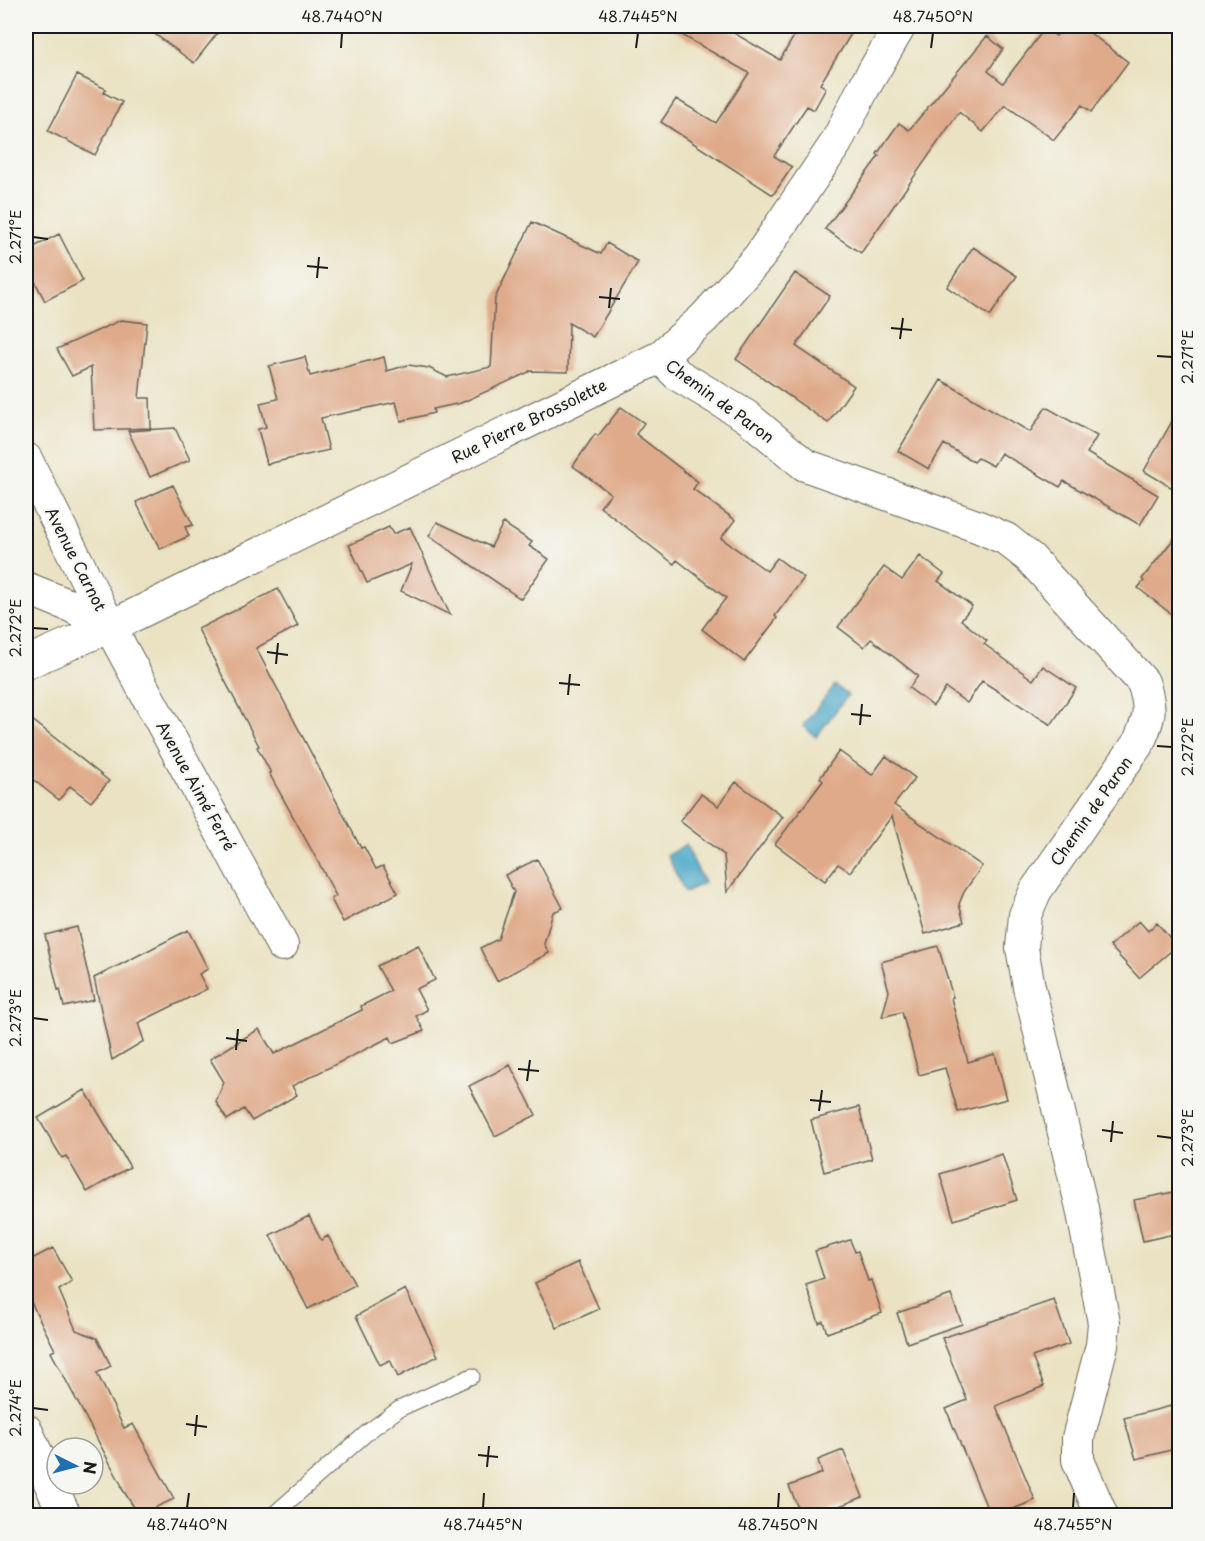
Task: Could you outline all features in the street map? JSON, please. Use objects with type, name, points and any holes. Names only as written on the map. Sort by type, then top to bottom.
[{"type":"street","name":"Rue Pierre Brossolette","points":[[26,663],[110,627],[660,357],[704,318],[759,257],[836,143],[862,91],[900,26]]},
{"type":"street","name":"Chemin de Paron","points":[[660,357],[678,375],[746,416],[805,465],[979,527],[1006,539],[1030,558],[1143,682],[1149,701],[1149,718],[1139,742],[1036,890],[1025,915],[1022,948],[1029,987],[1082,1208],[1104,1323],[1102,1346],[1078,1438],[1078,1460],[1102,1515]]},
{"type":"street","name":"Avenue Carnot","points":[[26,459],[110,627]]},
{"type":"street","points":[[26,588],[73,607],[110,627]]},
{"type":"street","name":"Avenue Aimé Ferré","points":[[110,627],[282,945]]},
{"type":"street","points":[[26,1430],[65,1515]]},
{"type":"lane","points":[[272,1515],[369,1431],[399,1409],[472,1376]]},
{"type":"water","points":[[835,685],[848,695],[816,737],[803,726]]},
{"type":"water","points":[[686,845],[704,883],[685,892],[667,855]]},
{"type":"building","points":[[144,26],[223,26],[194,63]]},
{"type":"building","points":[[666,26],[722,26],[780,60],[800,26],[856,26],[820,84],[826,88],[814,110],[807,106],[774,156],[792,167],[773,195],[661,122],[676,99],[716,123],[749,73]]},
{"type":"building","points":[[1064,26],[1081,26],[1128,62],[1091,112],[1082,105],[1054,140],[1005,105],[983,132],[959,112],[861,253],[825,229],[879,156],[877,154],[899,123],[909,130],[987,36],[1003,49],[988,71],[1003,83],[1045,28],[1056,36]]},
{"type":"building","points":[[77,75],[106,89],[104,93],[122,102],[95,155],[48,131]]},
{"type":"building","points":[[532,222],[601,254],[607,243],[638,262],[593,337],[569,323],[568,372],[529,371],[461,403],[433,409],[434,413],[401,421],[396,402],[321,418],[329,450],[267,464],[258,429],[266,427],[260,403],[278,399],[269,366],[305,357],[310,376],[384,357],[387,371],[408,365],[429,368],[447,377],[491,367],[495,298]]},
{"type":"building","points":[[59,234],[83,281],[45,301],[26,264],[26,251]]},
{"type":"building","points":[[973,247],[1017,276],[990,316],[947,287]]},
{"type":"building","points":[[795,273],[830,296],[796,346],[854,386],[828,423],[736,359]]},
{"type":"building","points":[[121,320],[147,323],[139,398],[150,398],[151,428],[94,430],[91,367],[72,376],[57,349]]},
{"type":"building","points":[[941,380],[1030,432],[1046,407],[1097,436],[1087,453],[1158,495],[1140,525],[1064,481],[1060,487],[1001,453],[993,466],[978,458],[974,462],[944,444],[929,469],[898,451]]},
{"type":"building","points":[[621,407],[644,423],[636,434],[698,482],[693,489],[735,520],[721,538],[767,571],[777,558],[804,578],[744,662],[702,629],[726,598],[677,560],[674,564],[600,507],[611,494],[573,466],[595,434],[598,436]]},
{"type":"building","points":[[1179,409],[1179,492],[1144,471]]},
{"type":"building","points":[[175,428],[190,460],[150,477],[128,431]]},
{"type":"building","points":[[173,485],[193,525],[185,527],[189,536],[160,549],[136,502]]},
{"type":"building","points":[[437,522],[491,547],[503,523],[532,542],[529,546],[549,559],[521,599],[429,536]]},
{"type":"building","points":[[389,527],[393,534],[410,527],[450,615],[401,591],[412,564],[367,583],[349,545]]},
{"type":"building","points":[[1179,532],[1179,620],[1138,588],[1144,581],[1142,579]]},
{"type":"building","points":[[920,556],[944,574],[938,581],[972,606],[961,620],[987,641],[984,644],[1033,680],[1043,666],[1076,688],[1051,725],[982,681],[967,703],[946,688],[933,706],[909,688],[918,676],[871,639],[864,647],[838,627],[884,567],[902,580]]},
{"type":"building","points":[[278,589],[298,626],[256,648],[361,848],[364,847],[376,869],[383,866],[398,893],[343,922],[331,899],[336,896],[269,773],[271,773],[257,747],[259,746],[198,629]]},
{"type":"building","points":[[26,715],[109,781],[91,802],[70,786],[59,800],[26,774]]},
{"type":"building","points":[[839,751],[872,775],[886,756],[915,778],[894,805],[982,866],[964,892],[959,904],[964,922],[925,934],[892,816],[850,872],[838,864],[825,881],[775,844],[823,781],[820,778]]},
{"type":"building","points":[[736,782],[783,817],[727,892],[724,855],[680,821],[701,794],[718,806]]},
{"type":"building","points":[[537,859],[563,908],[553,912],[544,944],[549,953],[497,981],[480,948],[498,939],[514,892],[505,875]]},
{"type":"building","points":[[1139,921],[1148,931],[1157,923],[1177,946],[1139,978],[1110,946]]},
{"type":"building","points":[[77,927],[94,1000],[64,1007],[45,935]]},
{"type":"building","points":[[188,930],[208,969],[199,974],[207,989],[138,1023],[144,1041],[112,1060],[94,978]]},
{"type":"building","points":[[418,945],[435,980],[416,989],[427,1010],[416,1016],[424,1031],[393,1043],[390,1037],[292,1086],[297,1095],[252,1121],[244,1109],[227,1120],[216,1102],[224,1082],[210,1059],[259,1029],[274,1054],[362,1010],[361,1006],[391,991],[377,966]]},
{"type":"building","points":[[938,946],[968,1062],[995,1054],[1007,1099],[958,1112],[945,1068],[919,1075],[902,1012],[882,1017],[889,991],[881,962]]},
{"type":"building","points":[[510,1065],[536,1115],[495,1136],[469,1086]]},
{"type":"building","points":[[85,1090],[130,1167],[87,1192],[66,1156],[62,1158],[38,1118]]},
{"type":"building","points":[[859,1107],[872,1159],[824,1172],[811,1120]]},
{"type":"building","points":[[1002,1154],[1017,1200],[954,1220],[940,1174]]},
{"type":"building","points":[[1179,1191],[1179,1233],[1143,1241],[1134,1200]]},
{"type":"building","points":[[309,1216],[321,1240],[328,1236],[355,1285],[308,1309],[270,1235]]},
{"type":"building","points":[[850,1240],[855,1252],[858,1251],[868,1281],[871,1280],[882,1313],[827,1333],[823,1321],[819,1323],[806,1285],[824,1279],[815,1251]]},
{"type":"building","points":[[53,1248],[72,1282],[59,1290],[76,1330],[97,1338],[111,1366],[97,1373],[124,1428],[133,1424],[174,1499],[139,1515],[121,1487],[105,1454],[105,1436],[96,1436],[51,1352],[55,1350],[26,1292],[26,1262]]},
{"type":"building","points":[[578,1262],[599,1309],[557,1328],[535,1283]]},
{"type":"building","points":[[405,1289],[438,1356],[398,1377],[390,1360],[380,1365],[356,1316]]},
{"type":"building","points":[[951,1295],[962,1324],[907,1343],[897,1313]]},
{"type":"building","points":[[1054,1300],[1069,1344],[1032,1357],[1044,1386],[996,1406],[1035,1500],[999,1515],[990,1515],[946,1409],[967,1400],[942,1338]]},
{"type":"building","points":[[1179,1404],[1179,1448],[1136,1459],[1124,1418]]},
{"type":"building","points":[[843,1450],[863,1497],[816,1515],[801,1515],[789,1486],[822,1473],[818,1460]]}]
